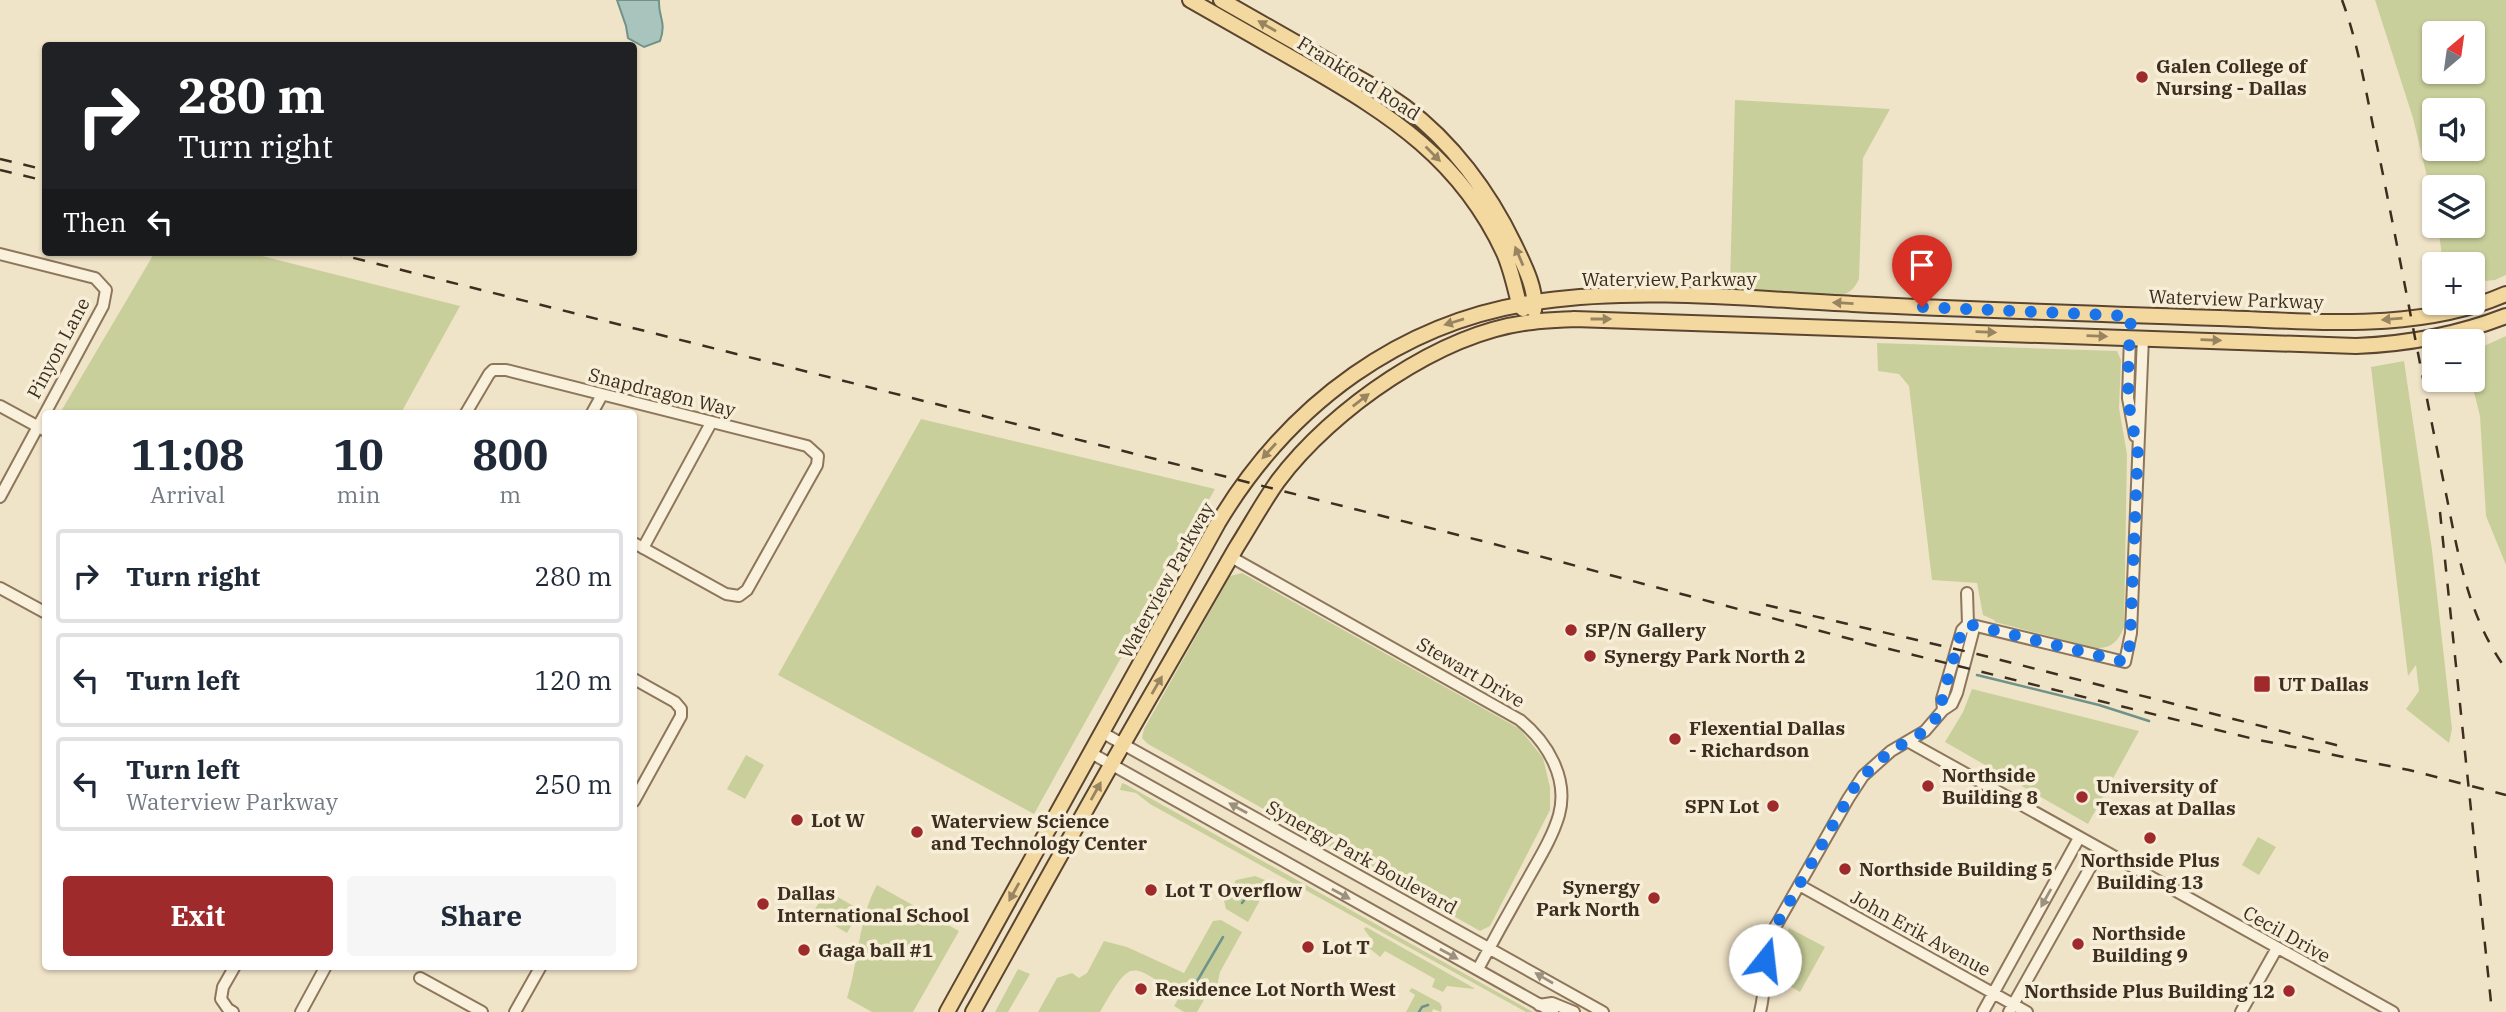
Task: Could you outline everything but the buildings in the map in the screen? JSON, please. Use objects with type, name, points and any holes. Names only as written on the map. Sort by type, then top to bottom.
[{"type":"main road","name":"Frankford Road","points":[[1190,0],[1365,100],[1416,137],[1459,182],[1490,225],[1505,256],[1519,304],[1533,321]]},
{"type":"main road","name":"Frankford Road","points":[[1221,0],[1389,96],[1424,123],[1457,156],[1495,208],[1517,251],[1535,302],[1533,321]]},
{"type":"main road","name":"Waterview Parkway","points":[[947,1012],[1218,523],[1245,481],[1305,414],[1328,394],[1401,344],[1433,330],[1519,304],[1626,295],[2138,316],[2362,322],[2423,316],[2469,306],[2506,293]]},
{"type":"main road","points":[[1868,328],[1870,304]]},
{"type":"main road","points":[[2136,337],[2138,316]]},
{"type":"main road","points":[[973,1012],[1123,744],[1263,505],[1292,464],[1329,426],[1385,382],[1437,354],[1477,336],[1533,321],[1622,320],[2379,345],[2451,335],[2506,316]]},
{"type":"main road","points":[[1371,363],[1385,382]]},
{"type":"main road","points":[[1047,832],[1067,844]]},
{"type":"street","name":"Pinyon Lane","points":[[0,254],[96,278],[106,290],[103,306],[50,410]]},
{"type":"street","points":[[1968,624],[2125,662],[2131,634],[2138,445],[2136,337]]},
{"type":"street","name":"Snapdragon Way","points":[[468,410],[493,370],[506,370],[807,446],[818,456],[817,465],[747,590],[739,596],[726,594],[638,545]]},
{"type":"street","points":[[594,410],[602,395]]},
{"type":"street","points":[[0,406],[41,428]]},
{"type":"street","points":[[638,545],[711,423]]},
{"type":"street","name":"Pinyon Lane","points":[[0,497],[41,428]]},
{"type":"street","name":"Stewart Drive","points":[[1231,558],[1520,720],[1552,757],[1559,781],[1559,815],[1540,857],[1478,970]]},
{"type":"street","points":[[0,588],[42,611]]},
{"type":"street","points":[[1760,1012],[1764,997],[1767,946],[1773,931],[1847,799],[1863,776],[1891,751],[1925,731],[1943,710],[1942,699],[1962,630],[1968,624],[1967,593]]},
{"type":"street","points":[[637,681],[675,702],[681,709],[681,716],[637,797]]},
{"type":"street","name":"Synergy Park Boulevard","points":[[1103,733],[1604,1012]]},
{"type":"street","name":"Cecil Drive","points":[[1909,742],[2393,1012]]},
{"type":"street","points":[[1091,753],[1553,1012]]},
{"type":"street","points":[[1983,1012],[2079,838]]},
{"type":"street","points":[[2011,1008],[2100,849]]},
{"type":"street","name":"John Erik Avenue","points":[[1799,885],[1993,993],[2011,1008],[2027,1012]]},
{"type":"street","points":[[2241,1012],[2277,948]]},
{"type":"street","points":[[233,970],[223,987],[221,999],[233,1012]]},
{"type":"street","points":[[301,1012],[324,970]]},
{"type":"street","points":[[515,1012],[539,970]]},
{"type":"street","points":[[420,978],[482,1012]]},
{"type":"street","points":[[1539,1005],[1552,1003],[1574,1012]]},
{"type":"green space","points":[[2375,0],[2506,0],[2506,275],[2485,281],[2485,252],[2441,252],[2440,238],[2485,238],[2485,175],[2427,175],[2423,161],[2485,161],[2485,98],[2422,98],[2422,156],[2413,118]]},
{"type":"green space","points":[[1735,100],[1890,109],[1863,158],[1859,279],[1850,291],[1841,295],[1740,291],[1730,284]]},
{"type":"green space","points":[[153,256],[262,256],[460,306],[403,410],[62,410]]},
{"type":"green space","points":[[2506,336],[2506,565],[2486,516],[2480,416],[2474,392],[2485,392],[2485,346]]},
{"type":"green space","points":[[1877,343],[2117,351],[2121,360],[2119,408],[2127,454],[2124,627],[2114,643],[2095,648],[1995,622],[1983,615],[1977,583],[1932,580],[1909,386],[1899,374],[1878,371]]},
{"type":"green space","points":[[2404,361],[2432,550],[2452,729],[2449,743],[2406,709],[2419,691],[2416,665],[2408,676],[2371,367]]},
{"type":"green space","points":[[921,419],[1215,489],[1034,814],[778,675]]},
{"type":"green space","points":[[1242,573],[1520,729],[1543,758],[1550,787],[1550,810],[1490,926],[1480,931],[1148,744],[1142,738],[1144,729],[1230,576]]},
{"type":"green space","points":[[1972,689],[2139,731],[2088,824],[1945,742],[1963,712]]},
{"type":"green space","points":[[746,755],[764,765],[745,799],[727,789]]},
{"type":"green space","points":[[1122,783],[1533,1012],[1526,1012],[1150,804],[1136,793],[1120,790]]},
{"type":"green space","points":[[2258,837],[2276,847],[2259,875],[2242,865]]},
{"type":"green space","points":[[1255,876],[1270,882],[1248,922],[1226,909],[1224,901],[1236,880]]},
{"type":"green space","points":[[877,885],[959,931],[913,1012],[872,1012],[847,998],[862,926]]},
{"type":"green space","points":[[826,890],[860,910],[847,933],[813,913]]},
{"type":"green space","points":[[1221,920],[1242,932],[1220,972],[1217,986],[1220,988],[1217,993],[1208,993],[1197,1012],[1184,1012],[1174,1006],[1180,996],[1150,976],[1133,971],[1119,982],[1100,1012],[1038,1012],[1057,978],[1072,973],[1079,978],[1087,973],[1104,941],[1127,947],[1184,973],[1213,921]]},
{"type":"green space","points":[[1366,927],[1474,989],[1447,986],[1443,992],[1432,987],[1435,979],[1385,951],[1380,957],[1369,948],[1374,943],[1364,929]]},
{"type":"green space","points":[[1789,928],[1825,947],[1800,992],[1778,979],[1779,955],[1788,959],[1786,963],[1792,966],[1799,956],[1780,950]]},
{"type":"green space","points":[[1018,969],[1030,974],[1008,1012],[995,1012]]},
{"type":"green space","points":[[1412,988],[1440,1003],[1441,1012],[1433,1009],[1432,1012],[1406,1012],[1415,995],[1409,991]]},
{"type":"water","points":[[617,0],[659,0],[663,29],[660,41],[644,47],[628,38]]},
{"type":"waterway","points":[[1977,675],[2099,705],[2149,721]]},
{"type":"waterway","points":[[1242,903],[1250,892],[1257,889]]},
{"type":"waterway","points":[[1180,996],[1196,983],[1223,937]]},
{"type":"waterway","points":[[1419,1012],[1422,1007],[1428,1005]]},
{"type":"railway","points":[[2342,0],[2363,77],[2464,578],[2481,625],[2506,669]]},
{"type":"railway","points":[[0,159],[42,169]]},
{"type":"railway","points":[[0,170],[42,180]]},
{"type":"railway","points":[[346,256],[1490,543],[1873,645],[2254,739],[2409,770],[2506,795]]},
{"type":"railway","points":[[2440,512],[2492,1012]]},
{"type":"railway","points":[[1766,605],[1977,654],[2340,746]]},
{"type":"place","name":"Galen College of Nursing - Dallas","points":[[2142,77]]},
{"type":"place","name":"SP/N Gallery","points":[[1571,630]]},
{"type":"place","name":"Synergy Park North 2","points":[[1590,656]]},
{"type":"place","name":"UT Dallas","points":[[2262,684]]},
{"type":"place","name":"Flexential Dallas - Richardson","points":[[1675,739]]},
{"type":"place","name":"Northside Building 8","points":[[1928,786]]},
{"type":"place","name":"University of Texas at Dallas","points":[[2082,797]]},
{"type":"place","name":"SPN Lot","points":[[1773,806]]},
{"type":"place","name":"Lot W","points":[[797,820]]},
{"type":"place","name":"Waterview Science and Technology Center","points":[[917,832]]},
{"type":"place","name":"Northside Plus Building 13","points":[[2150,838]]},
{"type":"place","name":"Northside Building 5","points":[[1845,869]]},
{"type":"place","name":"Lot T Overflow","points":[[1151,890]]},
{"type":"place","name":"Synergy Park North","points":[[1654,898]]},
{"type":"place","name":"Dallas International School","points":[[763,904]]},
{"type":"place","name":"Northside Building 9","points":[[2078,944]]},
{"type":"place","name":"Lot T","points":[[1308,947]]},
{"type":"place","name":"Gaga ball #1","points":[[804,950]]},
{"type":"place","name":"Residence Lot North West","points":[[1141,989]]},
{"type":"place","name":"Northside Plus Building 12","points":[[2289,991]]},
{"type":"route","points":[[1765,960],[1773,931],[1854,788],[1872,767],[1891,751],[1925,731],[1943,710],[1942,699],[1962,630],[1968,624],[2125,662],[2130,644],[2138,445],[2132,430],[2128,398],[2131,316],[1922,307]]}]
